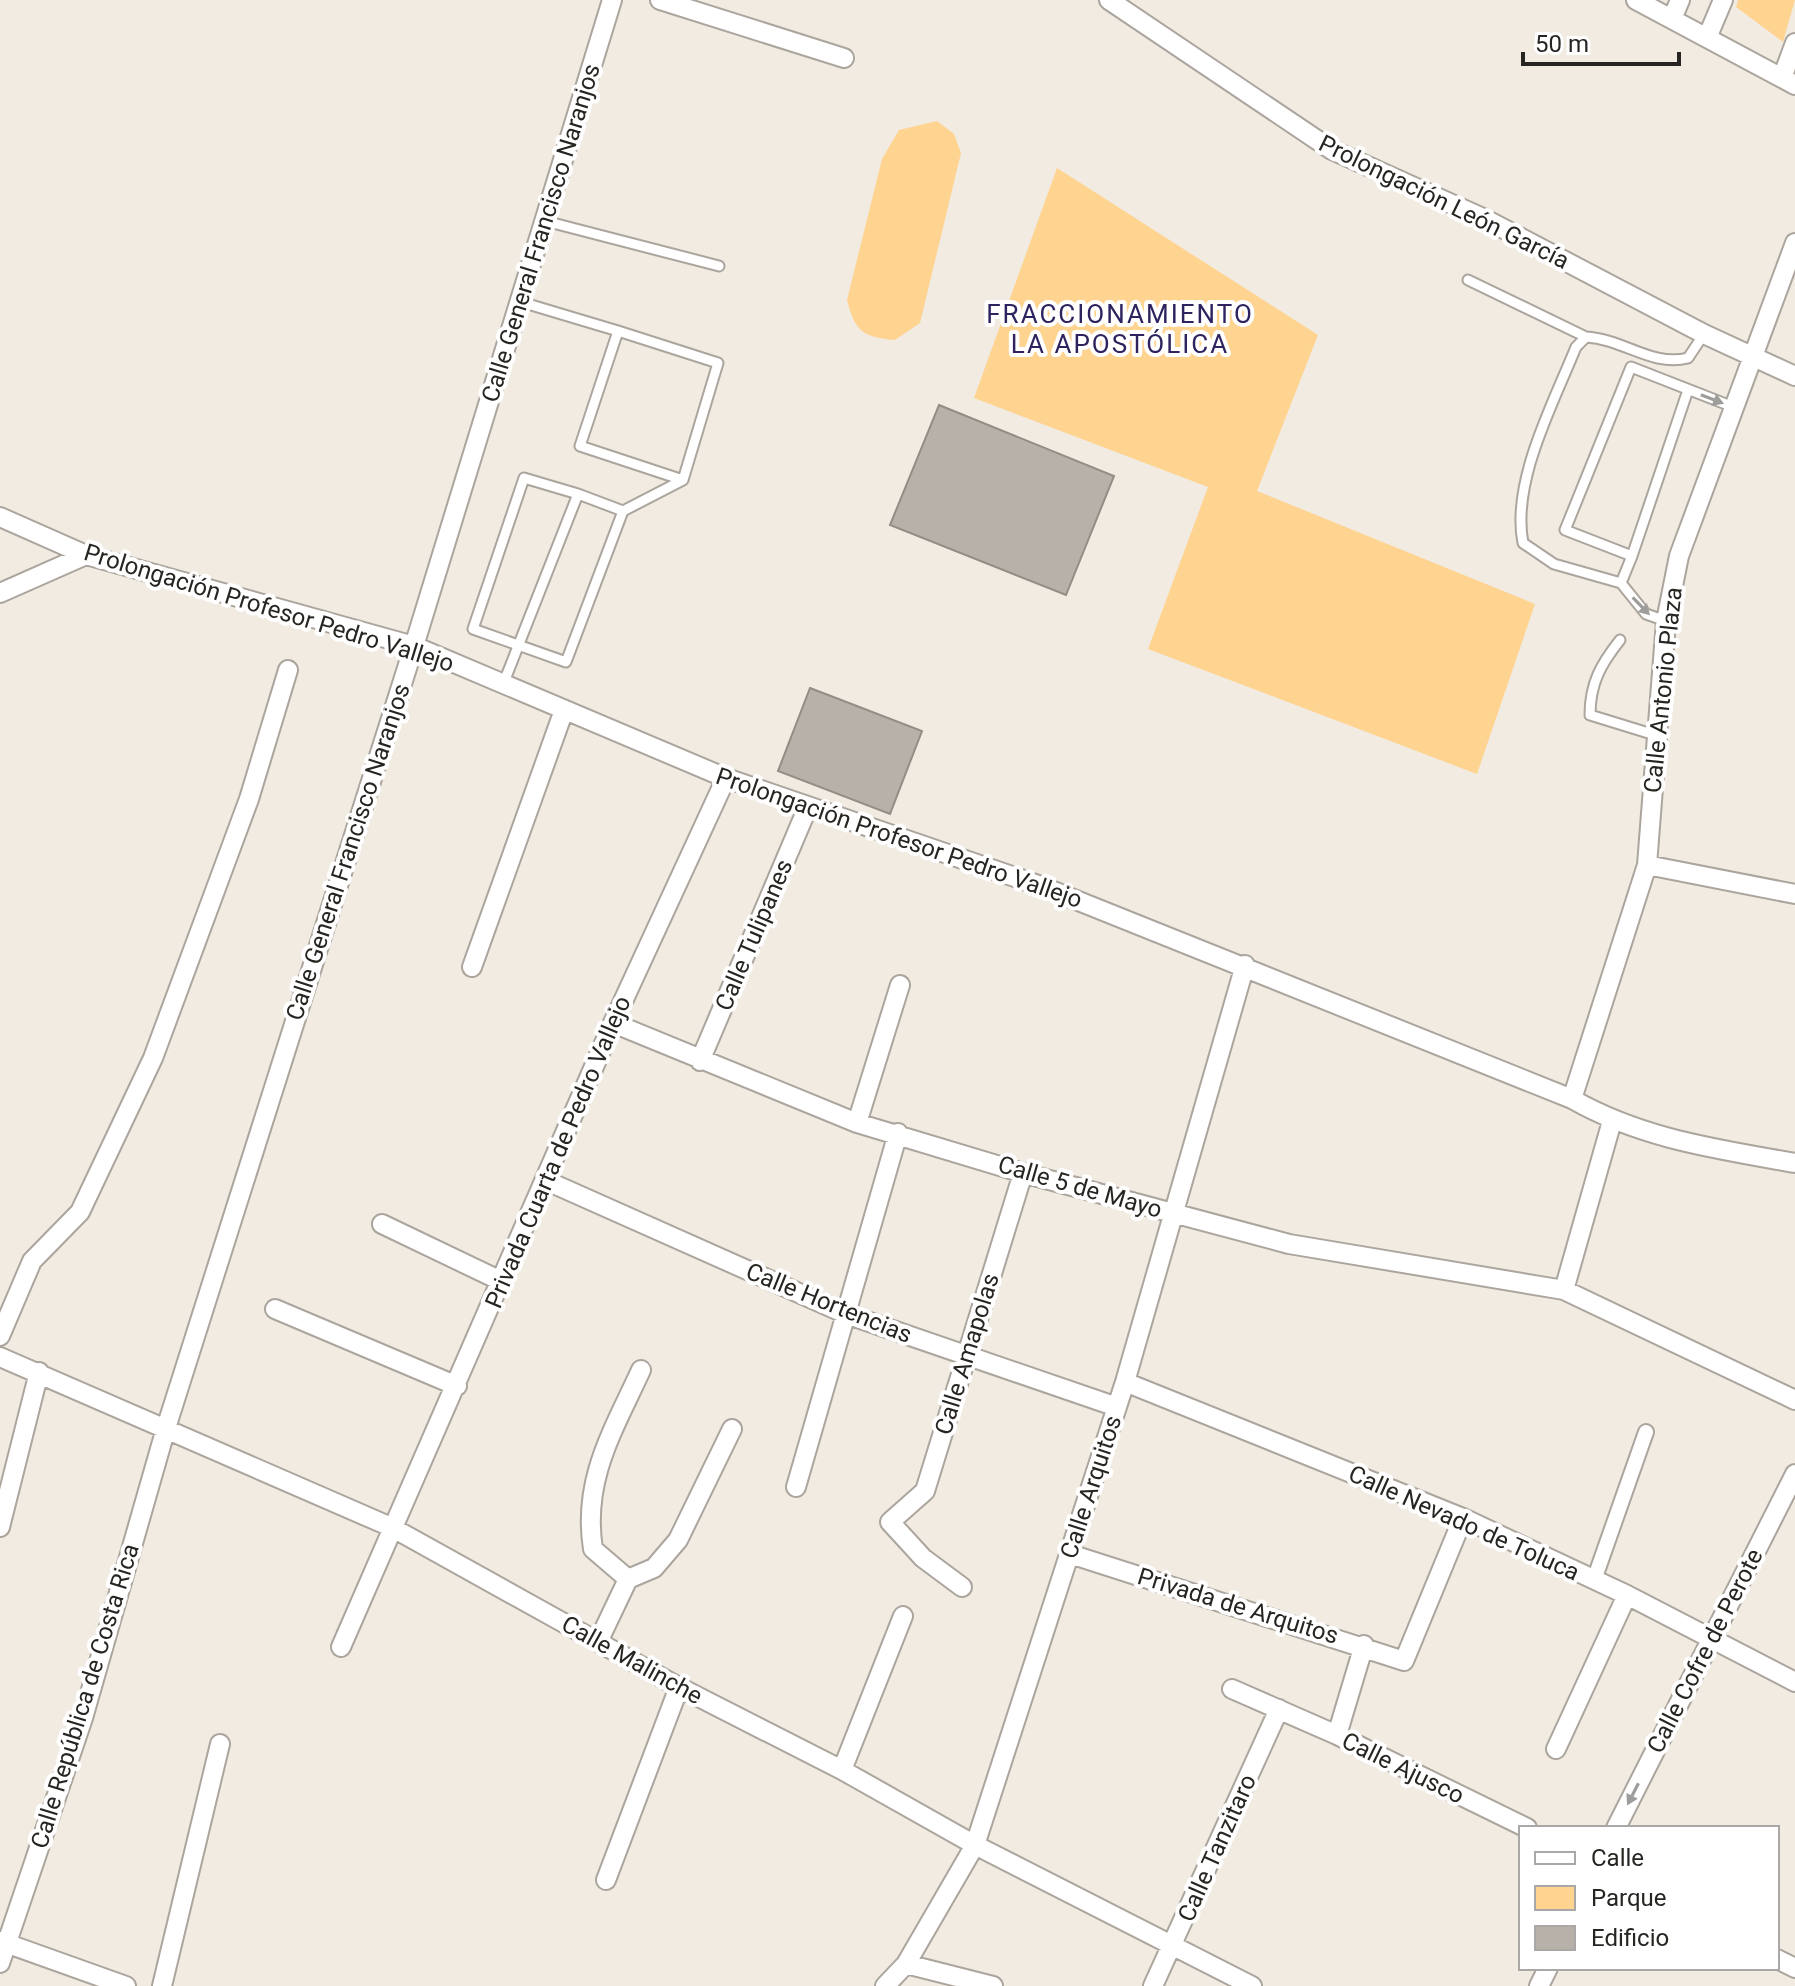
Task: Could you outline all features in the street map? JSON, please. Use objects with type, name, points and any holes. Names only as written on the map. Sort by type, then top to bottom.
[{"type":"street","name":"Calle General Francisco Naranjos","points":[[166,1428],[414,646],[612,0]]},
{"type":"street","points":[[660,0],[844,58]]},
{"type":"street","name":"Prolongación León García","points":[[1109,0],[1332,150],[1485,219],[1753,359],[1795,376]]},
{"type":"street","points":[[1636,0],[1788,81],[1795,43]]},
{"type":"street","points":[[1672,19],[1680,0]]},
{"type":"street","points":[[1707,38],[1723,0]]},
{"type":"street","name":"Calle Antonio Plaza","points":[[1572,1099],[1647,865],[1666,621],[1679,556],[1753,359],[1790,272],[1795,243]]},
{"type":"street","name":"Prolongación Profesor Pedro Vallejo","points":[[0,517],[86,555],[414,646],[726,778],[807,809],[1041,886],[1245,965],[1572,1099],[1612,1121],[1695,1146],[1795,1163]]},
{"type":"street","points":[[0,593],[86,555]]},
{"type":"street","points":[[0,1336],[32,1261],[80,1212],[153,1058],[249,799],[288,670]]},
{"type":"street","points":[[472,967],[564,710]]},
{"type":"street","name":"Privada Cuarta de Pedro Vallejo","points":[[341,1647],[391,1527],[503,1282],[613,1023],[726,778]]},
{"type":"street","name":"Calle Tulipanes","points":[[700,1061],[807,809]]},
{"type":"street","points":[[1647,865],[1795,894]]},
{"type":"street","name":"Calle Arquitos","points":[[885,1986],[906,1964],[975,1845],[1125,1382],[1245,965]]},
{"type":"street","points":[[857,1123],[900,985]]},
{"type":"street","name":"Calle 5 de Mayo","points":[[613,1023],[857,1123],[1023,1173],[1289,1244],[1564,1290],[1795,1400]]},
{"type":"street","points":[[1564,1290],[1612,1121]]},
{"type":"street","points":[[796,1487],[898,1133]]},
{"type":"street","name":"Calle Amapolas","points":[[962,1587],[923,1558],[890,1522],[925,1491],[1023,1173]]},
{"type":"street","name":"Calle Hortencias","points":[[547,1181],[846,1314],[1117,1407]]},
{"type":"street","points":[[382,1224],[503,1282]]},
{"type":"street","points":[[275,1309],[457,1386]]},
{"type":"street","name":"Calle Malinche","points":[[0,1357],[391,1527],[679,1687],[842,1770],[975,1845],[1252,1986]]},
{"type":"street","points":[[628,1579],[593,1549],[589,1521],[595,1471],[641,1370]]},
{"type":"street","points":[[0,1527],[39,1372]]},
{"type":"street","name":"Calle Nevado de Toluca","points":[[1125,1382],[1463,1518],[1627,1595],[1795,1682]]},
{"type":"street","name":"Calle República de Costa Rica","points":[[0,1963],[3,1943],[83,1718],[166,1428]]},
{"type":"street","points":[[598,1642],[628,1579],[654,1568],[678,1540],[732,1429]]},
{"type":"street","points":[[1594,1580],[1646,1432]]},
{"type":"street","name":"Calle Cofre de Perote","points":[[1617,1826],[1795,1474]]},
{"type":"street","name":"Privada de Arquitos","points":[[1070,1554],[1364,1645],[1404,1661],[1463,1518]]},
{"type":"street","points":[[1556,1749],[1627,1595]]},
{"type":"street","points":[[842,1770],[903,1616]]},
{"type":"street","points":[[1337,1735],[1364,1645]]},
{"type":"street","points":[[606,1880],[679,1687]]},
{"type":"street","name":"Calle Ajusco","points":[[1232,1689],[1337,1735],[1523,1826]]},
{"type":"street","name":"Calle Tanzitaro","points":[[1153,1986],[1279,1709]]},
{"type":"street","points":[[162,1986],[220,1744]]},
{"type":"street","points":[[3,1943],[126,1986]]},
{"type":"street","points":[[906,1964],[993,1986]]},
{"type":"lane","points":[[545,221],[719,266]]},
{"type":"lane","points":[[1468,280],[1586,337],[1602,338],[1669,363],[1688,358],[1704,334]]},
{"type":"lane","points":[[521,302],[718,363],[683,480],[623,511],[566,662],[518,648],[473,629],[524,478],[623,511]]},
{"type":"lane","points":[[618,331],[580,446],[683,480]]},
{"type":"lane","points":[[1586,337],[1576,347],[1537,444],[1518,519],[1523,543],[1554,564],[1621,583],[1646,614],[1666,621]]},
{"type":"lane","points":[[1632,556],[1565,530],[1638,351]]},
{"type":"lane","points":[[1631,367],[1736,408]]},
{"type":"lane","points":[[1621,583],[1688,390]]},
{"type":"lane","points":[[504,682],[578,494]]},
{"type":"lane","points":[[1620,640],[1599,666],[1590,697],[1590,715],[1655,735]]},
{"type":"green space","points":[[1738,0],[1795,0],[1783,42],[1736,7]]},
{"type":"green space","points":[[937,121],[954,134],[961,153],[920,323],[895,340],[875,337],[857,326],[847,300],[882,159],[899,130]]},
{"type":"green space","points":[[1057,168],[1318,335],[1257,491],[1535,604],[1477,774],[1148,649],[1208,487],[974,398]]},
{"type":"building","points":[[939,405],[1114,476],[1066,595],[890,525]]},
{"type":"building","points":[[810,688],[922,731],[890,814],[778,771]]},
{"type":"district","name":"FRACCIONAMIENTO LA APOSTÓLICA","points":[[1120,329]]}]
